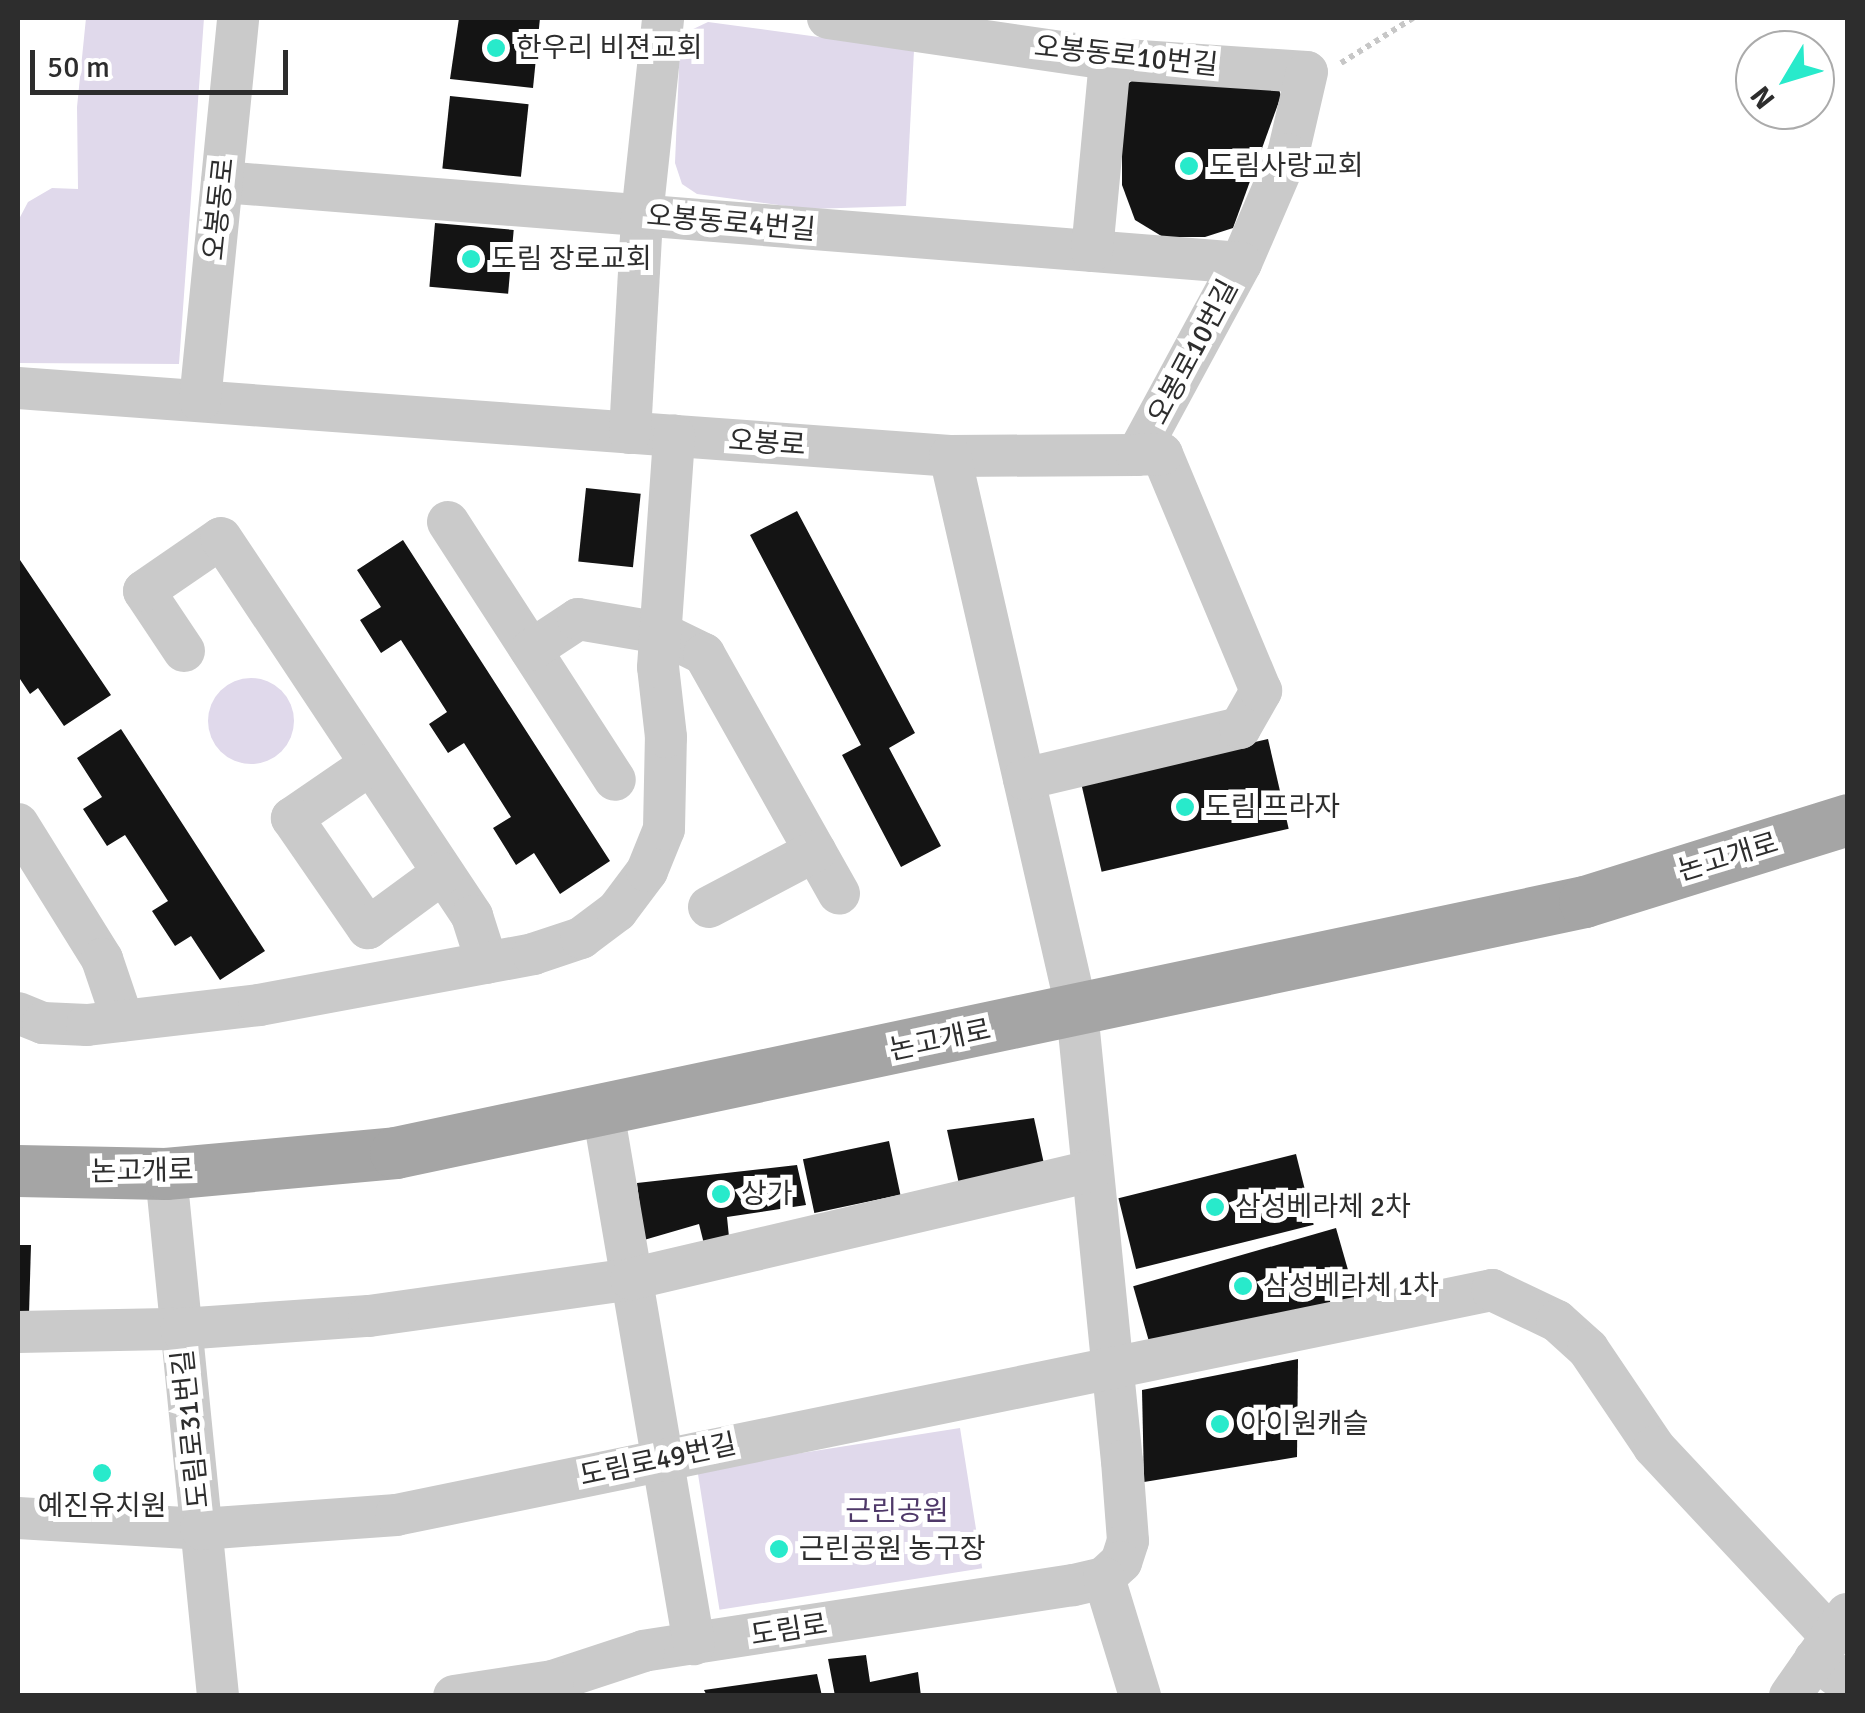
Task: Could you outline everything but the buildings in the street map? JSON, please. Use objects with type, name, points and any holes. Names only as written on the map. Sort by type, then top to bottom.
[{"type":"main road","name":"논고개로","points":[[18,1171],[166,1174],[396,1153],[1585,902],[1848,820]]},
{"type":"street","name":"오봉동로","points":[[200,401],[238,18]]},
{"type":"street","points":[[630,433],[642,216],[663,18]]},
{"type":"street","name":"오봉동로10번길","points":[[828,18],[1039,33],[1110,59],[1306,72]]},
{"type":"street","points":[[1092,251],[1110,59]]},
{"type":"street","name":"오봉로10번길","points":[[950,456],[1137,454],[1241,263],[1288,154],[1306,72]]},
{"type":"street","name":"오봉동로4번길","points":[[222,182],[1241,263]]},
{"type":"street","name":"오봉로","points":[[18,388],[950,456]]},
{"type":"street","points":[[18,1013],[43,1023],[123,1020],[259,1005],[487,963],[581,938],[617,912],[648,871],[664,829],[661,633],[674,436]]},
{"type":"street","points":[[1024,779],[1240,728],[1261,691],[1162,454],[1137,454]]},
{"type":"street","points":[[950,456],[1077,1010],[1128,1541],[1112,1570],[1140,1696]]},
{"type":"street","points":[[448,522],[615,780]]},
{"type":"street","points":[[184,651],[144,591],[221,538],[472,916],[487,963]]},
{"type":"street","points":[[531,650],[578,619],[661,633],[704,654],[839,894]]},
{"type":"street","points":[[371,764],[292,818],[368,928],[443,872]]},
{"type":"street","points":[[23,845],[102,959],[123,1020]]},
{"type":"street","points":[[709,907],[815,851]]},
{"type":"street","points":[[602,1111],[694,1644]]},
{"type":"street","points":[[181,1330],[369,1316],[631,1279],[1091,1171]]},
{"type":"street","name":"도림로31번길","points":[[166,1174],[218,1696]]},
{"type":"street","name":"도림로49번길","points":[[201,1529],[396,1516],[1111,1364],[1492,1290],[1557,1321],[1588,1349],[1654,1446],[1835,1648]]},
{"type":"street","name":"도림로31번길","points":[[18,1332],[181,1330]]},
{"type":"street","name":"도림로31번길","points":[[18,1518],[201,1529]]},
{"type":"street","name":"도림로","points":[[454,1696],[553,1680],[644,1652],[1112,1570]]},
{"type":"street","points":[[1790,1696],[1835,1648]]},
{"type":"path","points":[[1306,72],[1336,66],[1413,18]]},
{"type":"green space","points":[[86,18],[204,18],[179,364],[18,363],[18,221],[28,202],[52,188],[78,189],[77,107]]},
{"type":"green space","points":[[708,22],[914,50],[906,206],[808,209],[697,194],[682,184],[675,163],[680,45],[689,31]]},
{"type":"green space","points":[[251,678],[275,685],[287,697],[294,721],[287,745],[275,757],[251,764],[227,757],[215,745],[208,721],[215,697],[227,685]]},
{"type":"green space","name":"근린공원","points":[[960,1428],[982,1568],[719,1610],[697,1470]]},
{"type":"place","name":"한우리 비젼교회","points":[[496,48]]},
{"type":"place","name":"도림사랑교회","points":[[1189,166]]},
{"type":"place","name":"도림 장로교회","points":[[471,259]]},
{"type":"place","name":"도림 프라자","points":[[1185,807]]},
{"type":"place","name":"상가","points":[[721,1194]]},
{"type":"place","name":"삼성베라체 2차","points":[[1215,1207]]},
{"type":"place","name":"삼성베라체 1차","points":[[1243,1286]]},
{"type":"place","name":"아이원캐슬","points":[[1220,1424]]},
{"type":"place","name":"예진유치원","points":[[102,1473]]},
{"type":"place","name":"근린공원 농구장","points":[[779,1549]]}]
